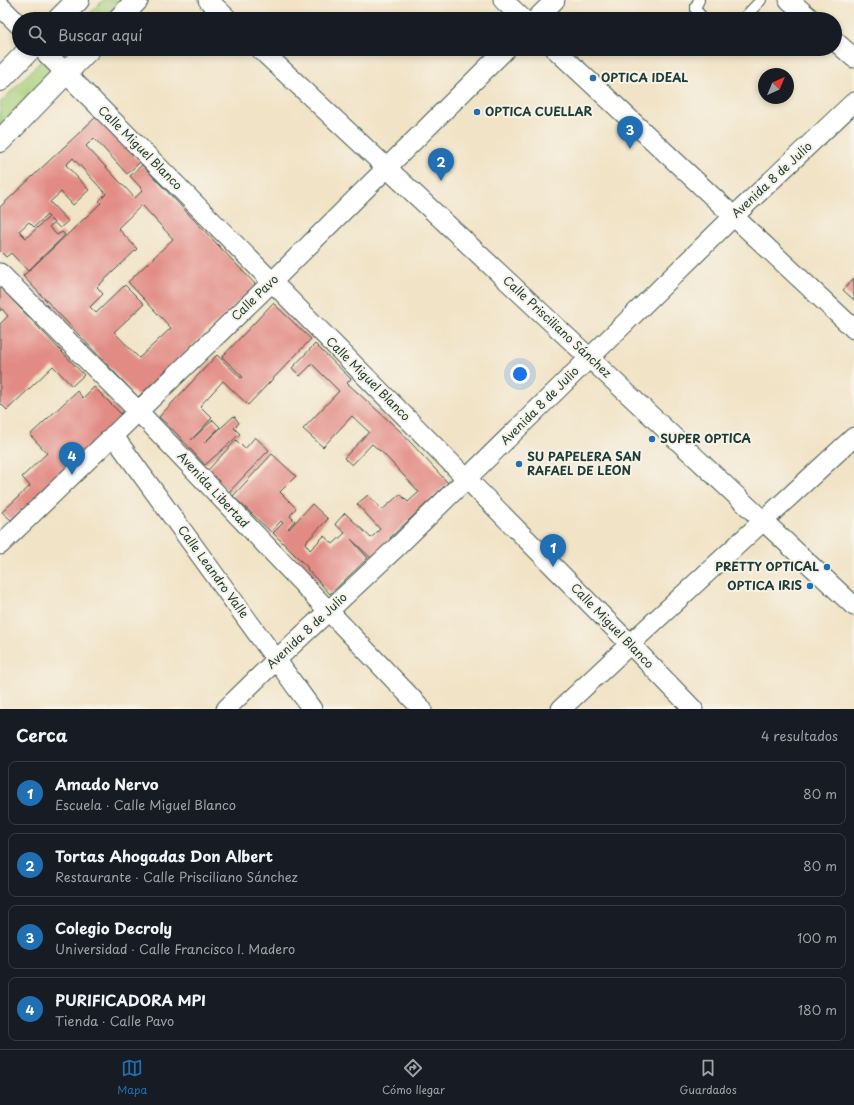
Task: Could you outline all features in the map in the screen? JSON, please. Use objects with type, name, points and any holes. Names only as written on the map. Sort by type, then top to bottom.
[{"type":"main road","points":[[66,12],[78,0]]},
{"type":"main road","points":[[126,12],[137,0]]},
{"type":"main road","points":[[0,80],[23,56]]},
{"type":"main road","points":[[0,141],[82,56]]},
{"type":"street","points":[[208,0],[221,12]]},
{"type":"street","points":[[503,0],[516,12]]},
{"type":"street","points":[[543,12],[555,0]]},
{"type":"street","points":[[790,0],[803,12]]},
{"type":"street","points":[[0,6],[12,18]]},
{"type":"street","points":[[842,47],[854,58]]},
{"type":"street","name":"Calle Miguel Blanco","points":[[49,56],[467,478],[693,709]]},
{"type":"street","name":"Calle Prisciliano Sánchez","points":[[267,56],[854,606]]},
{"type":"street","name":"Calle Pavo","points":[[0,544],[272,282],[499,56]]},
{"type":"street","points":[[563,56],[854,329]]},
{"type":"street","name":"Avenida 8 de Julio","points":[[226,709],[399,545],[734,216],[854,102]]},
{"type":"street","name":"Avenida Libertad","points":[[0,273],[138,411],[422,709]]},
{"type":"street","name":"Calle Leandro Valle","points":[[113,435],[312,709]]},
{"type":"street","points":[[561,709],[854,437]]},
{"type":"lane","points":[[698,12],[696,6],[700,0]]},
{"type":"lane","points":[[750,12],[761,0]]},
{"type":"green space","points":[[103,0],[131,0],[119,12],[91,12]]},
{"type":"green space","points":[[46,56],[61,71],[0,132],[0,103]]},
{"type":"building","points":[[97,116],[140,162],[127,174],[94,138],[86,146],[135,198],[143,190],[130,176],[142,165],[256,285],[138,397],[23,276],[101,203],[99,201],[106,194],[73,158],[66,165],[89,190],[73,205],[61,192],[50,202],[68,221],[60,228],[50,219],[54,223],[49,227],[57,235],[62,232],[65,235],[28,271],[11,253],[6,257],[0,251],[0,207]],"holes":[[[142,205],[173,239],[128,282],[171,328],[139,358],[114,332],[144,304],[125,285],[96,313],[90,307],[103,294],[97,287],[137,249],[118,228]],[[47,215],[49,217],[26,238],[19,231],[29,222],[34,227]]]},
{"type":"building","points":[[854,278],[854,300],[843,290]]},
{"type":"building","points":[[0,287],[84,375],[72,386],[53,366],[7,410],[0,403],[0,324],[8,316],[2,309],[0,311]]},
{"type":"building","points":[[273,303],[311,339],[248,405],[223,381],[200,406],[212,418],[191,440],[213,420],[220,427],[204,443],[234,416],[239,423],[234,428],[240,434],[205,465],[159,417],[217,355],[241,378],[243,377],[222,357]]},
{"type":"building","points":[[315,344],[351,379],[347,383],[399,430],[448,483],[390,538],[391,539],[372,559],[351,539],[368,558],[330,594],[307,569],[308,568],[273,533],[283,523],[281,521],[271,532],[233,496],[272,454],[296,476],[280,492],[296,508],[290,516],[295,521],[288,528],[289,529],[312,504],[328,519],[305,543],[310,550],[324,536],[333,544],[345,533],[335,524],[345,513],[371,538],[380,529],[357,504],[368,495],[382,510],[400,494],[408,502],[419,492],[380,450],[372,444],[352,465],[344,458],[369,432],[352,416],[323,447],[303,429],[339,391],[312,364],[300,376],[292,368]]},
{"type":"building","points":[[94,387],[122,415],[11,520],[2,512],[30,486],[22,477],[47,453],[30,435],[77,391],[83,398]]},
{"type":"building","points":[[255,437],[269,450],[229,492],[207,471],[236,440],[245,449]]},
{"type":"place","name":"OPTICA IDEAL","points":[[593,78]]},
{"type":"place","name":"OPTICA CUELLAR","points":[[477,112]]},
{"type":"place","name":"Colegio Decroly","points":[[630,149]]},
{"type":"place","name":"Tortas Ahogadas Don Albert","points":[[441,181]]},
{"type":"place","name":"SUPER OPTICA","points":[[652,439]]},
{"type":"place","name":"SU PAPELERA SAN RAFAEL DE LEON","points":[[519,464]]},
{"type":"place","name":"PURIFICADORA MPI","points":[[72,475]]},
{"type":"place","name":"Amado Nervo","points":[[553,567]]},
{"type":"place","name":"PRETTY OPTICAL","points":[[827,567]]},
{"type":"place","name":"OPTICA IRIS","points":[[810,586]]}]
